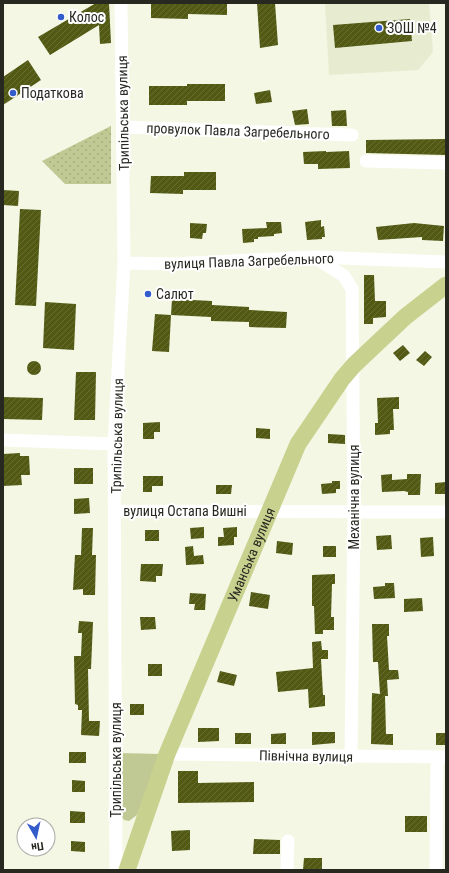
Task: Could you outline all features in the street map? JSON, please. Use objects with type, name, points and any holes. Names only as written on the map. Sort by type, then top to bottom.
[{"type":"main road","name":"Уманська вулиця","points":[[127,870],[167,754],[298,444],[342,379],[354,365],[405,317],[446,284]]},
{"type":"street","name":"Трипільська вулиця","points":[[116,870],[114,444],[124,263],[124,128],[121,3]]},
{"type":"street","name":"провулок Павла Загребельного","points":[[124,128],[352,135]]},
{"type":"street","points":[[366,161],[446,163]]},
{"type":"street","name":"вулиця Павла Загребельного","points":[[124,263],[173,264],[314,257],[446,262]]},
{"type":"street","name":"Механічна вулиця","points":[[314,257],[344,276],[352,289],[354,365],[352,756]]},
{"type":"street","points":[[3,440],[114,444]]},
{"type":"street","name":"вулиця Остапа Вишні","points":[[115,511],[446,512]]},
{"type":"street","name":"Північна вулиця","points":[[167,754],[441,757]]},
{"type":"street","points":[[436,870],[441,757]]},
{"type":"street","points":[[287,870],[288,841]]},
{"type":"shaded area","name":"ЗОШ №4","points":[[325,3],[429,3],[433,52],[418,70],[329,75]]},
{"type":"green space","points":[[111,126],[111,184],[65,184],[42,161]]},
{"type":"green space","points":[[119,753],[161,754],[137,815],[129,821],[124,820],[122,817]]},
{"type":"building","points":[[96,3],[109,3],[111,43],[100,44],[99,25],[50,55],[38,37]]},
{"type":"building","points":[[151,3],[227,3],[227,15],[188,14],[188,19],[151,18]]},
{"type":"building","points":[[257,3],[275,3],[278,45],[260,48]]},
{"type":"building","points":[[410,19],[412,41],[335,48],[333,25]]},
{"type":"building","name":"Податкова","points":[[28,60],[41,80],[3,105],[3,77]]},
{"type":"building","points":[[187,84],[225,84],[225,101],[187,101],[187,105],[149,105],[149,86],[187,86]]},
{"type":"building","points":[[270,90],[272,102],[256,104],[254,93]]},
{"type":"building","points":[[307,109],[309,124],[295,125],[292,111]]},
{"type":"building","points":[[346,110],[347,126],[332,126],[331,111]]},
{"type":"building","points":[[446,139],[446,155],[366,153],[366,140]]},
{"type":"building","points":[[349,151],[350,168],[318,169],[318,164],[304,164],[303,152]]},
{"type":"building","points":[[184,172],[216,172],[216,190],[183,190],[183,194],[150,193],[151,176],[184,176]]},
{"type":"building","points":[[3,190],[19,191],[18,206],[3,205]]},
{"type":"building","points":[[20,209],[41,210],[36,306],[15,305]]},
{"type":"building","points":[[321,220],[321,227],[324,226],[325,237],[322,237],[322,239],[307,240],[305,222]]},
{"type":"building","points":[[266,222],[281,222],[282,233],[274,234],[274,236],[258,237],[258,239],[254,239],[254,242],[243,243],[242,229],[267,228]]},
{"type":"building","points":[[190,223],[207,224],[206,233],[203,233],[202,239],[190,238]]},
{"type":"building","points":[[414,223],[444,226],[443,241],[422,240],[422,237],[378,240],[376,227]]},
{"type":"building","points":[[364,275],[374,275],[375,301],[386,301],[386,317],[373,318],[373,324],[364,324]]},
{"type":"building","points":[[172,299],[212,301],[212,305],[249,307],[249,310],[287,312],[286,328],[249,327],[249,322],[211,321],[211,317],[171,315]]},
{"type":"building","points":[[45,302],[76,304],[74,350],[43,348]]},
{"type":"building","points":[[155,314],[171,315],[169,352],[152,351]]},
{"type":"building","points":[[403,345],[410,353],[400,361],[393,353]]},
{"type":"building","points":[[425,351],[432,357],[424,366],[416,360]]},
{"type":"building","points":[[34,361],[39,363],[41,368],[39,373],[34,375],[29,373],[27,368],[29,363]]},
{"type":"building","points":[[76,372],[96,372],[95,420],[74,420]]},
{"type":"building","points":[[3,397],[43,398],[42,420],[3,419]]},
{"type":"building","points":[[399,397],[399,409],[393,409],[394,430],[390,430],[390,434],[375,435],[375,423],[378,423],[377,398]]},
{"type":"building","points":[[160,422],[160,432],[154,432],[154,439],[143,439],[143,423]]},
{"type":"building","points":[[256,428],[270,429],[270,439],[256,438]]},
{"type":"building","points":[[328,434],[345,435],[345,444],[328,443]]},
{"type":"building","points":[[20,453],[20,456],[29,456],[30,475],[21,475],[22,485],[3,486],[3,454]]},
{"type":"building","points":[[74,468],[93,468],[93,484],[74,484]]},
{"type":"building","points":[[392,474],[392,480],[407,479],[407,474],[421,474],[420,495],[408,495],[408,492],[404,491],[382,492],[381,475]]},
{"type":"building","points":[[143,476],[163,476],[163,486],[152,486],[152,492],[143,492]]},
{"type":"building","points":[[332,481],[340,481],[340,489],[336,489],[336,493],[322,494],[321,484],[332,483]]},
{"type":"building","points":[[446,482],[446,494],[435,494],[435,483]]},
{"type":"building","points":[[216,485],[232,485],[231,494],[216,494]]},
{"type":"building","points":[[89,498],[90,513],[74,514],[74,499]]},
{"type":"building","points":[[204,527],[204,538],[191,539],[190,528]]},
{"type":"building","points":[[237,527],[237,537],[234,537],[234,545],[218,546],[218,537],[224,537],[223,528]]},
{"type":"building","points":[[82,528],[93,528],[92,555],[96,555],[95,595],[83,595],[83,589],[73,590],[75,555],[81,555]]},
{"type":"building","points":[[145,530],[159,530],[159,541],[145,541]]},
{"type":"building","points":[[391,535],[392,549],[377,550],[376,536]]},
{"type":"building","points":[[433,537],[434,556],[421,557],[420,538]]},
{"type":"building","points":[[277,541],[293,543],[292,555],[276,553]]},
{"type":"building","points":[[193,546],[194,556],[203,555],[204,564],[186,565],[185,547]]},
{"type":"building","points":[[323,546],[336,546],[336,557],[323,557]]},
{"type":"building","points":[[141,564],[163,564],[162,576],[156,576],[156,582],[140,581]]},
{"type":"building","points":[[335,574],[335,584],[332,584],[331,617],[334,617],[334,630],[323,630],[323,634],[315,634],[314,606],[312,606],[312,575]]},
{"type":"building","points":[[385,583],[394,583],[395,598],[374,599],[373,587],[385,586]]},
{"type":"building","points":[[251,592],[270,595],[268,609],[249,606]]},
{"type":"building","points":[[190,593],[206,594],[205,610],[194,610],[195,604],[189,604]]},
{"type":"building","points":[[422,598],[423,611],[404,612],[404,599]]},
{"type":"building","points":[[140,617],[155,617],[156,629],[141,630]]},
{"type":"building","points":[[79,621],[93,622],[91,669],[88,669],[89,721],[100,721],[99,736],[81,735],[82,710],[78,710],[78,705],[75,704],[74,656],[81,656],[82,633],[78,633]]},
{"type":"building","points":[[372,624],[389,624],[389,636],[387,636],[389,670],[398,670],[399,679],[387,680],[388,696],[385,696],[386,734],[393,734],[393,745],[371,744],[372,693],[380,694],[378,662],[373,662]]},
{"type":"building","points":[[321,641],[322,650],[328,650],[328,659],[321,659],[325,706],[309,708],[308,689],[278,692],[276,672],[313,668],[312,642]]},
{"type":"building","points":[[148,664],[162,664],[162,676],[148,676]]},
{"type":"building","points":[[220,671],[237,675],[234,686],[217,682]]},
{"type":"building","points":[[130,704],[144,704],[144,715],[130,715]]},
{"type":"building","points":[[198,728],[219,728],[219,741],[198,742]]},
{"type":"building","points":[[312,732],[335,732],[335,743],[312,745]]},
{"type":"building","points":[[235,733],[251,733],[251,744],[235,744]]},
{"type":"building","points":[[286,733],[286,744],[271,744],[271,734]]},
{"type":"building","points":[[436,733],[446,733],[446,745],[436,745]]},
{"type":"building","points":[[69,752],[86,752],[86,763],[69,763]]},
{"type":"building","points":[[178,771],[198,771],[198,783],[254,782],[254,802],[178,803]]},
{"type":"building","points":[[72,780],[85,781],[85,792],[72,792]]},
{"type":"building","points":[[70,811],[85,812],[85,823],[70,823]]},
{"type":"building","points":[[405,816],[427,816],[427,832],[405,832]]},
{"type":"building","points":[[190,830],[190,850],[172,851],[171,831]]},
{"type":"building","points":[[254,839],[280,840],[280,854],[253,854]]},
{"type":"building","points":[[71,841],[85,842],[85,852],[71,851]]},
{"type":"building","points":[[304,858],[322,858],[322,870],[303,870]]},
{"type":"place","name":"Колос","points":[[61,17]]},
{"type":"place","name":"ЗОШ №4","points":[[379,28]]},
{"type":"place","name":"Податкова","points":[[13,93]]},
{"type":"place","name":"Салют","points":[[148,294]]}]
